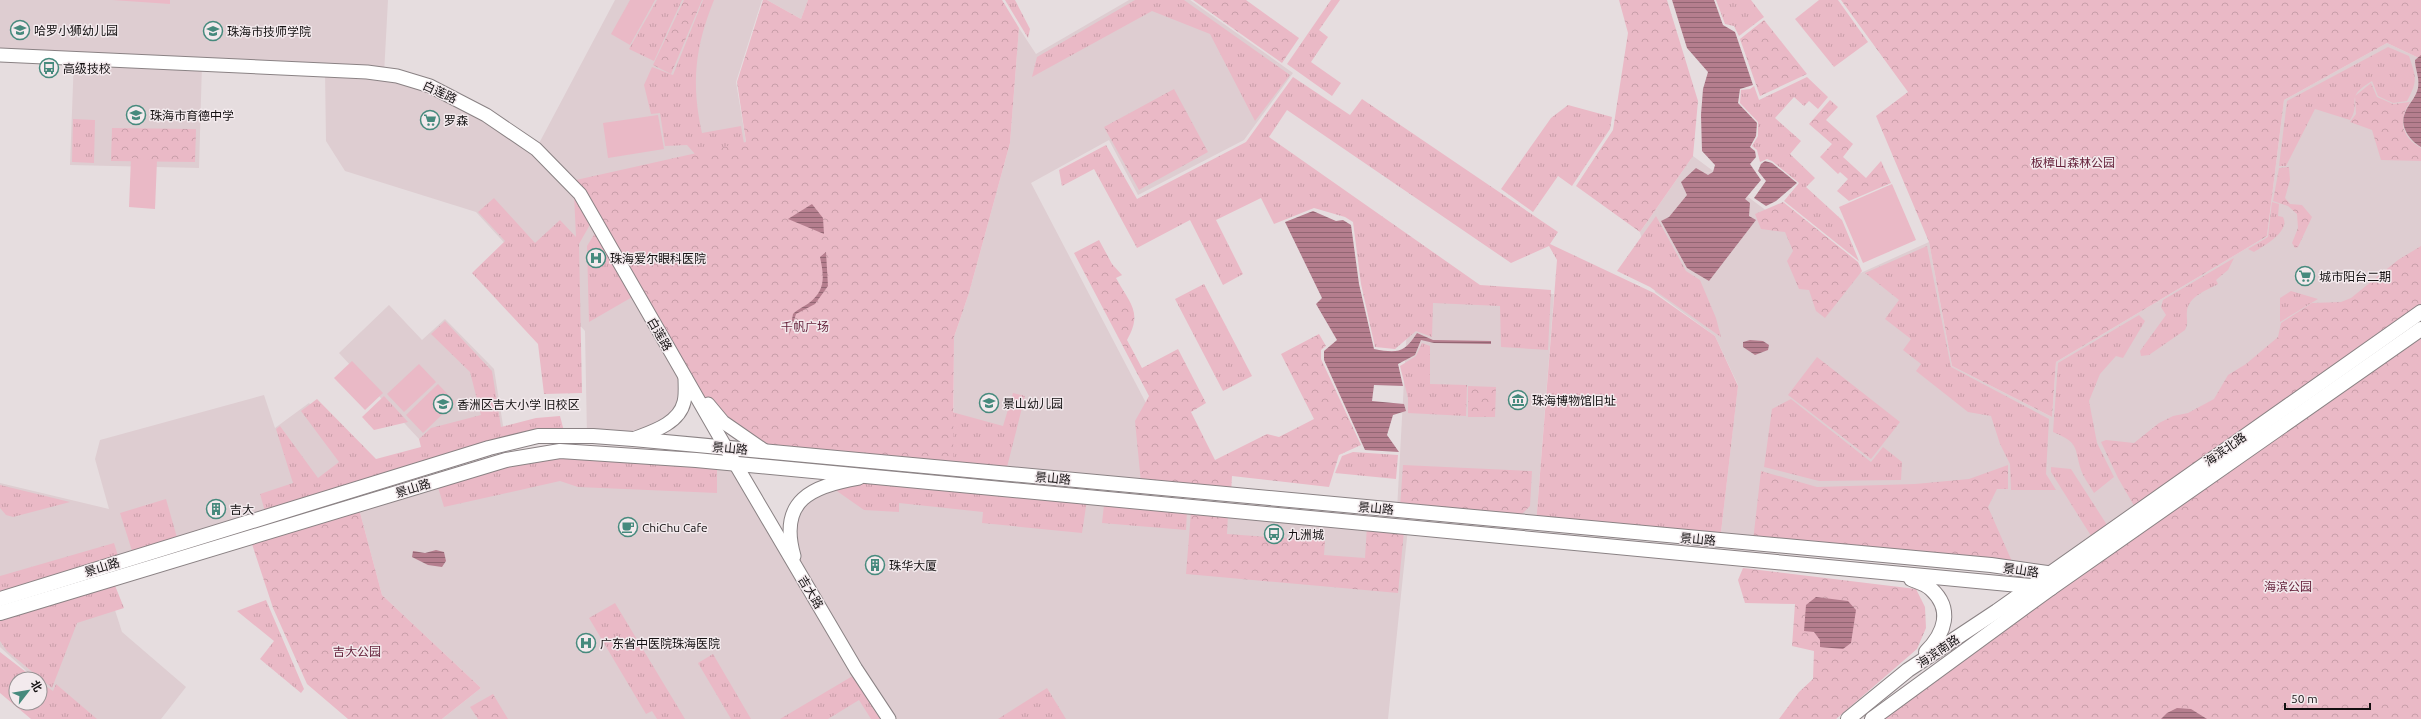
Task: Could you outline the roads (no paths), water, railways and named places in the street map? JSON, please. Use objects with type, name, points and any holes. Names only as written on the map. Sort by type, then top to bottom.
[{"type":"main road","name":"白莲路","points":[[0,55],[367,72],[397,76],[430,86],[486,115],[536,149],[580,194],[726,448]]},
{"type":"main road","name":"海滨北路","points":[[2030,587],[2047,573],[2421,312]]},
{"type":"main road","name":"海滨北路","points":[[2051,588],[2421,329]]},
{"type":"main road","points":[[633,439],[661,429],[676,416],[684,403],[685,377]]},
{"type":"main road","points":[[685,377],[723,422],[765,451]]},
{"type":"main road","name":"景山路","points":[[0,599],[490,448],[538,436],[592,436],[633,439],[1991,565],[2047,573],[2051,588],[736,464],[560,451],[506,460],[0,613]]},
{"type":"main road","name":"吉大路","points":[[726,448],[856,669],[889,719]]},
{"type":"main road","points":[[798,571],[790,538],[790,528],[795,510],[809,493],[819,487],[864,477]]},
{"type":"main road","points":[[1902,574],[1930,588],[1941,599],[1944,624],[1939,639],[1908,670]]},
{"type":"main road","name":"海滨南路","points":[[1848,719],[1908,670],[2030,587]]},
{"type":"main road","name":"海滨南路","points":[[1872,719],[2051,588]]},
{"type":"place","name":"哈罗小狮幼儿园","points":[[20,30]]},
{"type":"place","name":"珠海市技师学院","points":[[213,31]]},
{"type":"place","name":"高级技校","points":[[49,68]]},
{"type":"place","name":"珠海市育德中学","points":[[136,115]]},
{"type":"place","name":"罗森","points":[[430,120]]},
{"type":"place","name":"珠海爱尔眼科医院","points":[[596,258]]},
{"type":"place","name":"城市阳台二期","points":[[2305,276]]},
{"type":"place","name":"珠海博物馆旧址","points":[[1518,400]]},
{"type":"place","name":"景山幼儿园","points":[[989,403]]},
{"type":"place","name":"香洲区吉大小学 旧校区","points":[[443,404]]},
{"type":"place","name":"吉大","points":[[216,509]]},
{"type":"place","name":"ChiChu Cafe","points":[[628,527]]},
{"type":"place","name":"九洲城","points":[[1274,534]]},
{"type":"place","name":"珠华大厦","points":[[875,565]]},
{"type":"place","name":"广东省中医院珠海医院","points":[[586,643]]},
{"type":"park label","name":"板樟山森林公园","points":[[2073,162]]},
{"type":"park label","name":"千帆广场","points":[[805,326]]},
{"type":"park label","name":"海滨公园","points":[[2288,586]]},
{"type":"park label","name":"吉大公园","points":[[357,651]]}]
